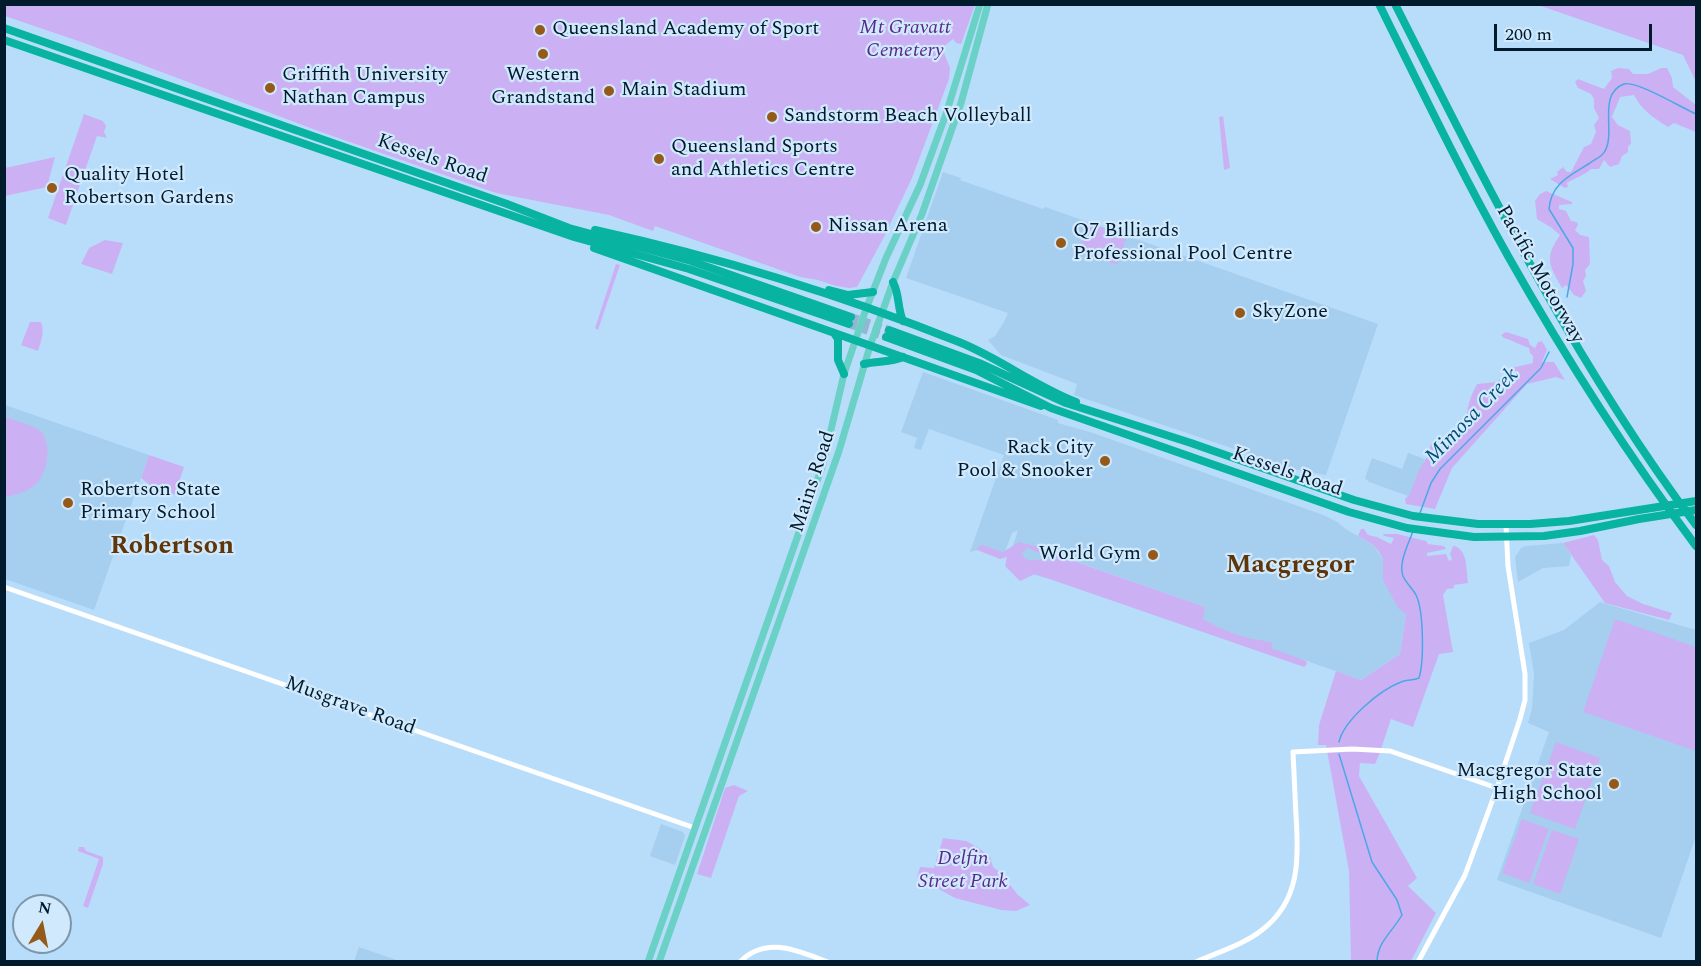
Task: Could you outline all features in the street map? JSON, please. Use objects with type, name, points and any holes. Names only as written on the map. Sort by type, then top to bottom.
[{"type":"highway","name":"Pacific Motorway","points":[[1379,4],[1480,204],[1557,341],[1627,450],[1696,546]]},
{"type":"highway","name":"Pacific Motorway","points":[[1395,4],[1490,190],[1562,321],[1623,419],[1696,525]]},
{"type":"highway","name":"Kessels Road","points":[[4,28],[507,204],[569,228],[692,261],[850,321],[711,276],[574,237],[4,40]]},
{"type":"highway","points":[[507,204],[586,228],[678,249],[804,287],[903,321],[976,350],[1047,389],[1103,415]]},
{"type":"highway","points":[[574,237],[595,248],[1033,404],[1051,408]]},
{"type":"highway","points":[[893,282],[899,294],[900,314],[903,321]]},
{"type":"highway","points":[[804,287],[818,287],[848,295],[873,291]]},
{"type":"highway","points":[[834,333],[838,339],[838,360],[844,374]]},
{"type":"highway","name":"Kessels Road","points":[[1696,501],[1658,512],[1580,531],[1544,536],[1456,535],[1407,528],[1357,514],[1051,408],[976,370],[887,334],[979,363],[1057,400],[1354,500],[1413,516],[1506,525],[1658,512],[1696,510]]},
{"type":"highway","points":[[864,364],[897,360],[903,357]]},
{"type":"highway","points":[[1530,524],[1531,530],[1544,536]]},
{"type":"main road","name":"Mains Road","points":[[648,962],[823,464],[844,374],[855,340],[873,291],[920,185],[956,85],[980,4]]},
{"type":"main road","name":"Mains Road","points":[[659,962],[838,451],[870,346],[893,282],[916,229],[961,104],[988,4]]},
{"type":"street","points":[[1418,962],[1465,875],[1520,719],[1525,685],[1506,525]]},
{"type":"street","name":"Musgrave Road","points":[[4,587],[695,828]]},
{"type":"street","points":[[1196,962],[1232,947],[1263,930],[1279,912],[1289,895],[1298,868],[1293,752],[1352,748],[1390,751],[1497,788]]},
{"type":"street","points":[[740,962],[752,951],[774,946],[790,948],[828,962]]},
{"type":"shaded area","points":[[943,172],[961,178],[960,180],[1043,209],[1045,207],[1378,324],[1326,475],[1297,470],[1074,395],[1077,384],[1001,355],[988,340],[995,336],[1008,313],[906,278]]},
{"type":"shaded area","points":[[923,372],[1058,420],[1058,423],[1093,433],[1326,516],[1337,522],[1372,544],[1383,559],[1383,580],[1406,614],[1400,654],[1361,680],[1307,661],[1200,630],[1205,607],[1052,553],[1045,578],[1012,567],[1008,561],[1018,530],[1012,533],[1003,557],[977,550],[970,552],[1004,455],[929,429],[921,450],[914,448],[917,438],[901,432]]},
{"type":"shaded area","name":"Robertson State Primary School","points":[[5,405],[149,455],[94,610],[5,579]]},
{"type":"shaded area","points":[[1408,453],[1425,459],[1411,497],[1369,482],[1365,478],[1372,458],[1402,469]]},
{"type":"shaded area","points":[[1563,543],[1571,555],[1569,566],[1543,568],[1518,582],[1515,557],[1521,548]]},
{"type":"shaded area","name":"Macgregor State High School","points":[[1600,602],[1696,630],[1696,836],[1661,938],[1497,880],[1549,732],[1528,723],[1532,708],[1534,674],[1529,643],[1564,630]]},
{"type":"shaded area","points":[[661,824],[683,832],[685,836],[675,865],[650,856]]},
{"type":"shaded area","points":[[359,947],[399,961],[354,961]]},
{"type":"green space","name":"Queensland Sports and Athletics Centre","points":[[5,4],[975,5],[961,44],[956,43],[953,39],[942,48],[950,68],[949,79],[912,178],[857,287],[849,288],[800,277],[655,226],[653,231],[609,215],[496,193],[321,132],[87,44],[5,16]]},
{"type":"green space","points":[[1538,5],[1696,5],[1696,82],[1683,55]]},
{"type":"green space","points":[[1618,68],[1629,69],[1633,74],[1648,74],[1661,68],[1667,68],[1673,87],[1696,105],[1696,132],[1674,123],[1668,127],[1644,109],[1634,95],[1620,97],[1612,117],[1618,125],[1630,131],[1631,143],[1628,152],[1622,156],[1619,164],[1610,167],[1604,160],[1599,169],[1591,169],[1567,183],[1568,187],[1565,188],[1550,179],[1558,175],[1557,172],[1563,167],[1567,172],[1571,172],[1584,147],[1591,144],[1596,132],[1594,125],[1599,118],[1591,94],[1578,88],[1575,82],[1578,79],[1604,89],[1612,78],[1611,71]]},
{"type":"green space","points":[[84,114],[103,121],[107,138],[97,136],[66,225],[48,218]]},
{"type":"green space","points":[[1223,116],[1230,168],[1224,170],[1219,117]]},
{"type":"green space","points":[[55,157],[47,187],[5,196],[5,168]]},
{"type":"green space","points":[[1546,191],[1572,202],[1572,204],[1559,205],[1559,209],[1566,211],[1571,221],[1577,222],[1575,230],[1580,235],[1589,237],[1590,264],[1585,270],[1586,276],[1583,281],[1586,291],[1581,298],[1574,295],[1566,285],[1562,288],[1551,267],[1550,256],[1560,235],[1537,219],[1535,201],[1540,194]]},
{"type":"green space","points":[[1088,222],[1127,236],[1117,265],[1078,252]]},
{"type":"green space","points":[[105,240],[123,243],[112,274],[81,264],[89,248]]},
{"type":"green space","points":[[616,264],[620,265],[598,330],[595,328]]},
{"type":"green space","points":[[30,322],[41,322],[43,329],[38,351],[21,345]]},
{"type":"green space","points":[[1506,332],[1528,339],[1530,345],[1535,348],[1538,342],[1542,341],[1547,350],[1542,362],[1554,362],[1565,380],[1556,377],[1527,384],[1452,468],[1435,509],[1406,504],[1405,499],[1410,494],[1432,441],[1441,439],[1446,443],[1453,435],[1468,431],[1468,407],[1477,384],[1497,382],[1511,368],[1533,363],[1533,356],[1529,348],[1504,338],[1501,335]]},
{"type":"green space","points":[[5,417],[40,431],[45,439],[47,451],[45,467],[39,481],[22,493],[5,497]]},
{"type":"green space","points":[[149,455],[184,467],[175,494],[164,496],[141,478]]},
{"type":"green space","points":[[1361,529],[1364,529],[1368,535],[1391,544],[1394,538],[1383,534],[1397,534],[1426,541],[1428,544],[1444,546],[1446,549],[1427,553],[1427,556],[1446,554],[1449,561],[1452,559],[1450,554],[1453,546],[1458,548],[1464,555],[1468,583],[1454,585],[1454,588],[1447,589],[1443,595],[1453,652],[1439,654],[1413,727],[1391,719],[1375,764],[1360,763],[1359,776],[1417,878],[1408,886],[1436,913],[1411,961],[1351,961],[1349,871],[1326,745],[1318,745],[1319,725],[1336,671],[1361,680],[1400,654],[1406,614],[1398,608],[1383,580],[1383,559],[1379,552],[1372,544],[1358,536]]},
{"type":"green space","points":[[1594,535],[1598,540],[1602,560],[1609,566],[1615,582],[1627,596],[1643,604],[1672,613],[1669,620],[1605,603],[1563,543]]},
{"type":"green space","points":[[1019,542],[1042,548],[1038,553],[1028,548],[1021,553],[1028,560],[1044,559],[1049,562],[1051,553],[1205,607],[1203,619],[1207,622],[1248,638],[1273,643],[1271,648],[1306,661],[1307,664],[1304,667],[1035,574],[1020,581],[1005,566],[1007,557],[1000,559],[977,550],[982,545],[1003,552]]},
{"type":"green space","points":[[1615,619],[1696,647],[1696,751],[1583,712]]},
{"type":"green space","points":[[1556,742],[1600,758],[1575,829],[1530,813]]},
{"type":"green space","points":[[734,785],[748,791],[739,796],[711,878],[697,874],[725,788]]},
{"type":"green space","points":[[1522,819],[1549,829],[1529,883],[1502,873]]},
{"type":"green space","points":[[1552,830],[1579,839],[1560,894],[1533,884]]},
{"type":"green space","name":"Delfin Street Park","points":[[943,838],[966,841],[979,848],[990,857],[993,867],[1002,874],[1017,894],[1030,905],[1016,911],[1001,910],[955,898],[917,877],[920,867],[934,868]]},
{"type":"green space","points":[[79,847],[84,847],[86,851],[103,857],[103,864],[88,908],[83,906],[99,859],[78,851]]},
{"type":"waterway","name":"Mimosa Creek","points":[[1567,297],[1573,264],[1573,248],[1549,209],[1558,186],[1605,151],[1609,134],[1608,114],[1611,96],[1616,89],[1624,84],[1630,84],[1659,95],[1696,114]]},
{"type":"waterway","name":"Mimosa Creek","points":[[1420,513],[1431,483],[1440,469],[1541,368],[1549,352]]},
{"type":"waterway","name":"Mimosa Creek","points":[[1339,742],[1342,733],[1355,715],[1373,699],[1401,682],[1419,678],[1422,649],[1421,612],[1416,595],[1404,579],[1402,571],[1403,559],[1413,531]]},
{"type":"waterway","name":"Mimosa Creek","points":[[1339,754],[1372,862],[1397,900],[1402,915],[1380,948],[1377,962]]},
{"type":"tunnel","points":[[851,317],[889,330]]},
{"type":"tunnel","points":[[849,324],[886,337]]},
{"type":"place","name":"Queensland Academy of Sport","points":[[540,30]]},
{"type":"place","name":"Western Grandstand","points":[[543,54]]},
{"type":"place","name":"Griffith University Nathan Campus","points":[[270,88]]},
{"type":"place","name":"Main Stadium","points":[[609,91]]},
{"type":"place","name":"Sandstorm Beach Volleyball","points":[[772,117]]},
{"type":"place","name":"Queensland Sports and Athletics Centre","points":[[659,159]]},
{"type":"place","name":"Quality Hotel Robertson Gardens","points":[[52,188]]},
{"type":"place","name":"Nissan Arena","points":[[816,227]]},
{"type":"place","name":"Q7 Billiards Professional Pool Centre","points":[[1061,243]]},
{"type":"place","name":"SkyZone","points":[[1240,313]]},
{"type":"place","name":"Rack City Pool & Snooker","points":[[1105,461]]},
{"type":"place","name":"Robertson State Primary School","points":[[68,503]]},
{"type":"place","name":"World Gym","points":[[1153,555]]},
{"type":"place","name":"Macgregor State High School","points":[[1614,784]]},
{"type":"district","name":"Robertson","points":[[172,548]]},
{"type":"district","name":"Macgregor","points":[[1290,567]]},
{"type":"park label","name":"Mt Gravatt Cemetery","points":[[905,40]]}]
